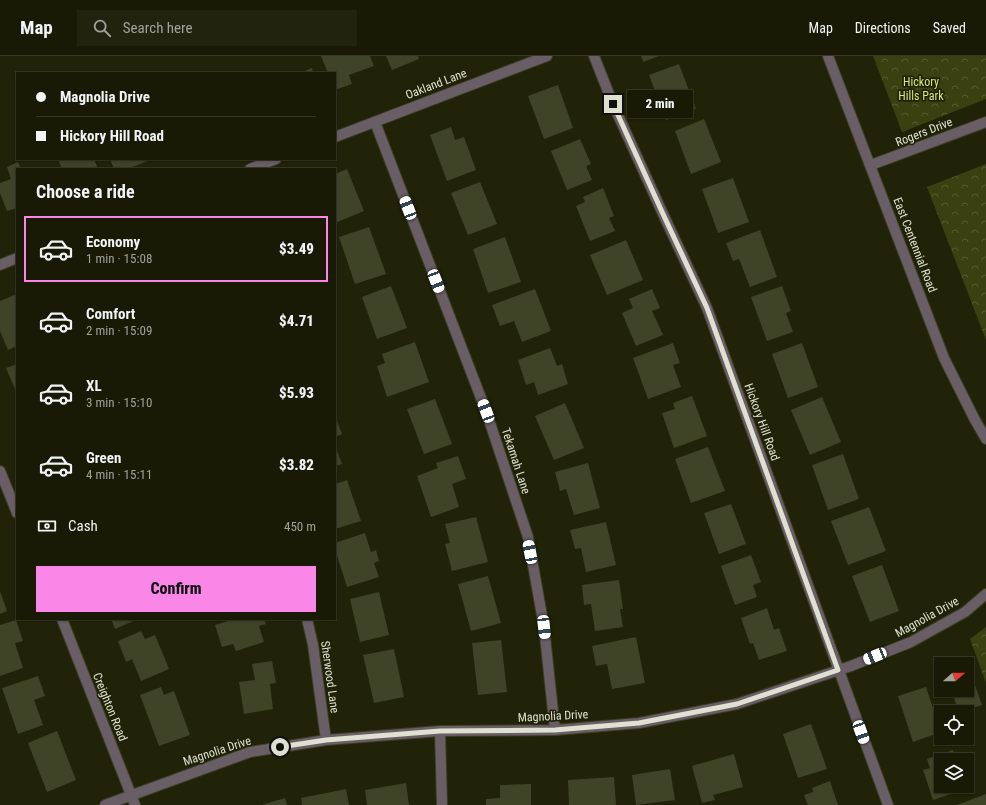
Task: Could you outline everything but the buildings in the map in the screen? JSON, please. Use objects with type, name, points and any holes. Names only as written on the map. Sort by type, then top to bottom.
[{"type":"street","name":"Oakland Lane","points":[[336,137],[547,56]]},
{"type":"street","name":"Hickory Hill Road","points":[[594,56],[613,104],[707,308],[888,805]]},
{"type":"street","name":"East Centennial Road","points":[[828,56],[944,358],[975,420],[986,438]]},
{"type":"street","name":"Tekamah Lane","points":[[375,122],[486,411],[528,537],[544,627],[555,730]]},
{"type":"street","name":"Rogers Drive","points":[[871,165],[986,122]]},
{"type":"street","points":[[253,168],[273,160]]},
{"type":"street","points":[[0,265],[16,258]]},
{"type":"street","points":[[0,471],[16,511]]},
{"type":"street","name":"Magnolia Drive","points":[[105,805],[250,752],[326,740],[440,731],[555,730],[639,723],[737,704],[838,670],[911,642],[964,612],[986,594]]},
{"type":"street","name":"Creighton Road","points":[[62,620],[135,805]]},
{"type":"street","name":"Sherwood Lane","points":[[307,620],[313,645],[326,740]]},
{"type":"street","points":[[440,731],[442,805]]},
{"type":"green space","name":"Hickory Hills Park","points":[[873,56],[986,56],[986,99],[902,132]]},
{"type":"green space","points":[[986,164],[986,340],[927,187]]},
{"type":"green space","points":[[986,627],[986,683],[970,639]]},
{"type":"route","points":[[280,747],[326,740],[440,731],[555,730],[639,723],[737,704],[838,670],[707,308],[613,104]]}]
